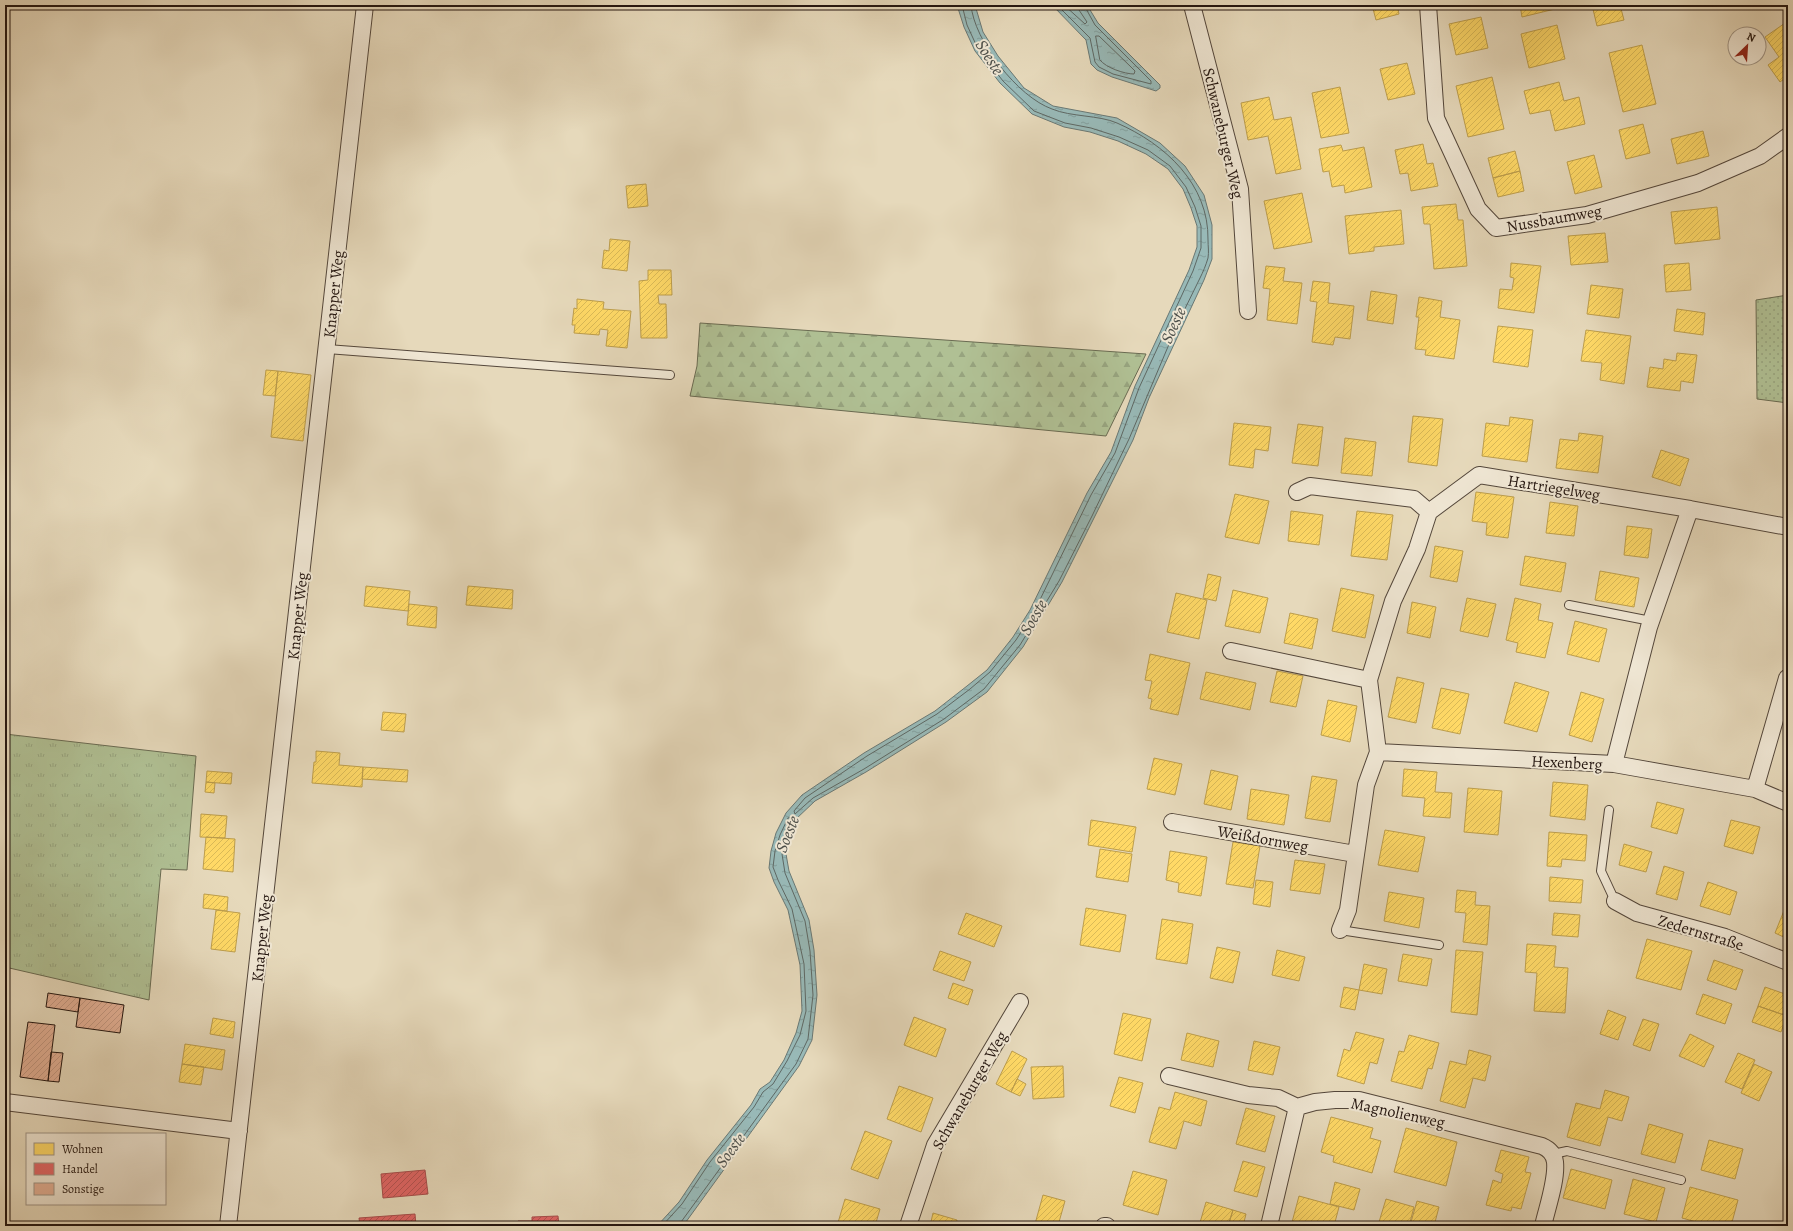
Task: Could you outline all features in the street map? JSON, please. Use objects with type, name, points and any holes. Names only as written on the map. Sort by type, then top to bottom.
[{"type":"street","name":"Knapper Weg","points":[[228,1226],[365,5]]},
{"type":"street","name":"Schwaneburger Weg","points":[[1192,5],[1240,189],[1248,311]]},
{"type":"street","name":"Nussbaumweg","points":[[1428,5],[1436,118],[1478,209],[1496,228],[1587,215],[1698,183],[1760,156],[1788,136]]},
{"type":"street","name":"Hartriegelweg","points":[[1429,512],[1479,475],[1690,508],[1788,527]]},
{"type":"street","points":[[1297,492],[1310,486],[1414,499],[1429,512],[1417,549],[1393,601],[1369,680],[1378,752],[1366,785],[1348,910],[1340,930]]},
{"type":"street","points":[[1614,764],[1651,621],[1690,508]]},
{"type":"street","points":[[1231,651],[1369,680]]},
{"type":"street","points":[[1755,789],[1787,678]]},
{"type":"street","name":"Hexenberg","points":[[1378,752],[1614,764],[1755,789],[1788,803]]},
{"type":"street","name":"Weißdornweg","points":[[1172,822],[1355,854]]},
{"type":"street","name":"Zedernstraße","points":[[1614,901],[1637,913],[1725,938],[1788,962]]},
{"type":"street","name":"Schwaneburger Weg","points":[[908,1226],[936,1145],[1020,1002]]},
{"type":"street","points":[[1169,1076],[1248,1095],[1278,1098],[1297,1107],[1270,1226]]},
{"type":"street","name":"Magnolienweg","points":[[1297,1107],[1329,1101],[1359,1100],[1542,1146],[1553,1154]]},
{"type":"street","points":[[5,1102],[239,1131]]},
{"type":"street","points":[[1543,1226],[1554,1176],[1555,1162],[1553,1154]]},
{"type":"lane","points":[[327,349],[670,376]]},
{"type":"lane","points":[[1569,605],[1651,621]]},
{"type":"lane","points":[[1609,810],[1601,871],[1614,901]]},
{"type":"lane","points":[[1340,930],[1439,946]]},
{"type":"lane","points":[[1553,1154],[1567,1151],[1681,1180]]},
{"type":"green space","points":[[1788,295],[1788,403],[1757,399],[1756,300]]},
{"type":"green space","points":[[700,323],[1146,354],[1106,436],[690,396],[697,366]]},
{"type":"green space","points":[[5,734],[196,756],[187,870],[161,869],[149,1000],[5,967]]},
{"type":"water","name":"Soeste","points":[[957,5],[975,5],[983,32],[998,56],[1024,88],[1053,106],[1117,118],[1160,143],[1185,166],[1204,195],[1212,225],[1212,259],[1204,280],[1149,398],[1133,440],[1062,582],[1023,647],[987,692],[946,722],[866,772],[815,801],[796,819],[786,854],[789,871],[809,920],[814,950],[817,995],[812,1040],[799,1066],[683,1226],[657,1226],[679,1202],[707,1160],[751,1105],[760,1089],[770,1082],[784,1060],[796,1033],[802,1011],[800,965],[788,910],[774,882],[769,868],[771,851],[776,833],[786,813],[802,795],[864,753],[935,711],[987,670],[1013,637],[1030,610],[1087,493],[1111,452],[1135,386],[1189,270],[1197,247],[1197,226],[1191,208],[1183,189],[1168,169],[1146,154],[1118,141],[1090,132],[1064,127],[1032,114],[1000,83],[975,51],[964,27]]},
{"type":"water","points":[[1052,5],[1087,5],[1098,23],[1160,85],[1160,88],[1156,91],[1112,77],[1097,70],[1091,64],[1086,40]]},
{"type":"building: Wohnen","points":[[1372,5],[1397,5],[1399,14],[1376,20]]},
{"type":"building: Wohnen","points":[[1520,5],[1554,5],[1555,9],[1522,17]]},
{"type":"building: Wohnen","points":[[1592,5],[1620,5],[1624,20],[1597,26]]},
{"type":"building: Wohnen","points":[[1481,17],[1488,48],[1456,55],[1449,24]]},
{"type":"building: Wohnen","points":[[1788,21],[1788,76],[1780,82],[1768,65],[1779,57],[1767,40],[1767,36]]},
{"type":"building: Wohnen","points":[[1557,25],[1565,59],[1529,68],[1521,34]]},
{"type":"building: Wohnen","points":[[1642,45],[1656,104],[1623,112],[1609,53]]},
{"type":"building: Wohnen","points":[[1407,63],[1415,94],[1388,100],[1380,69]]},
{"type":"building: Wohnen","points":[[1492,77],[1504,129],[1468,137],[1456,86]]},
{"type":"building: Wohnen","points":[[1559,82],[1564,101],[1579,97],[1585,124],[1555,131],[1550,110],[1530,114],[1524,91]]},
{"type":"building: Wohnen","points":[[1340,87],[1349,133],[1321,138],[1312,93]]},
{"type":"building: Wohnen","points":[[1269,97],[1274,120],[1291,117],[1301,169],[1276,174],[1268,136],[1248,140],[1241,103]]},
{"type":"building: Wohnen","points":[[1643,124],[1650,153],[1626,159],[1619,130]]},
{"type":"building: Wohnen","points":[[1703,131],[1709,156],[1677,164],[1671,139]]},
{"type":"building: Wohnen","points":[[1423,144],[1427,164],[1433,163],[1438,186],[1411,191],[1408,173],[1400,174],[1395,150]]},
{"type":"building: Wohnen","points":[[1341,145],[1343,151],[1364,147],[1372,187],[1345,193],[1344,185],[1332,187],[1329,171],[1323,172],[1319,149]]},
{"type":"building: Wohnen","points":[[1515,151],[1520,171],[1493,178],[1488,158]]},
{"type":"building: Wohnen","points":[[1594,155],[1602,187],[1575,194],[1567,162]]},
{"type":"building: Wohnen","points":[[1520,171],[1524,191],[1498,197],[1493,178]]},
{"type":"building: Wohnen","points":[[646,184],[648,206],[628,208],[626,186]]},
{"type":"building: Wohnen","points":[[1302,193],[1312,242],[1274,249],[1264,201]]},
{"type":"building: Wohnen","points":[[1456,204],[1458,220],[1463,220],[1467,266],[1434,269],[1430,224],[1424,224],[1422,207]]},
{"type":"building: Wohnen","points":[[1717,207],[1720,239],[1675,244],[1671,212]]},
{"type":"building: Wohnen","points":[[1401,210],[1404,244],[1374,247],[1374,251],[1349,254],[1345,216]]},
{"type":"building: Wohnen","points":[[1605,233],[1608,262],[1571,265],[1568,236]]},
{"type":"building: Wohnen","points":[[610,239],[630,241],[627,271],[602,268],[604,250],[609,251]]},
{"type":"building: Wohnen","points":[[1511,263],[1541,266],[1534,313],[1498,308],[1500,289],[1512,290],[1514,278],[1510,277]]},
{"type":"building: Wohnen","points":[[1689,263],[1691,290],[1666,292],[1664,265]]},
{"type":"building: Wohnen","points":[[1266,266],[1285,268],[1283,281],[1302,283],[1297,324],[1267,320],[1270,289],[1263,288]]},
{"type":"building: Wohnen","points":[[648,270],[671,270],[672,295],[658,295],[659,304],[666,304],[667,338],[641,338],[639,281],[648,280]]},
{"type":"building: Wohnen","points":[[1313,281],[1330,283],[1328,303],[1354,306],[1350,339],[1335,337],[1333,345],[1312,342],[1317,302],[1310,301]]},
{"type":"building: Wohnen","points":[[1591,285],[1623,289],[1619,318],[1587,314]]},
{"type":"building: Wohnen","points":[[1371,291],[1397,295],[1393,324],[1367,320]]},
{"type":"building: Wohnen","points":[[1419,297],[1442,301],[1440,317],[1460,320],[1454,359],[1425,355],[1426,350],[1415,349],[1419,317],[1416,317]]},
{"type":"building: Wohnen","points":[[577,299],[604,302],[603,309],[631,311],[627,348],[606,346],[608,330],[600,329],[599,335],[574,333],[575,325],[572,325],[574,308],[577,309]]},
{"type":"building: Wohnen","points":[[1677,309],[1705,313],[1703,335],[1674,331]]},
{"type":"building: Wohnen","points":[[1498,326],[1533,330],[1528,367],[1493,362]]},
{"type":"building: Wohnen","points":[[1586,330],[1631,336],[1624,384],[1600,380],[1602,363],[1581,361]]},
{"type":"building: Wohnen","points":[[1677,353],[1697,355],[1693,383],[1681,381],[1680,391],[1647,387],[1650,367],[1663,369],[1664,359],[1676,361]]},
{"type":"building: Wohnen","points":[[266,370],[278,371],[275,396],[263,395]]},
{"type":"building: Wohnen","points":[[278,371],[311,375],[303,441],[271,437]]},
{"type":"building: Wohnen","points":[[1413,416],[1443,419],[1437,466],[1408,462]]},
{"type":"building: Wohnen","points":[[1510,417],[1533,420],[1527,462],[1482,456],[1486,423],[1509,426]]},
{"type":"building: Wohnen","points":[[1234,423],[1271,427],[1268,451],[1255,449],[1253,468],[1229,465]]},
{"type":"building: Wohnen","points":[[1298,424],[1323,427],[1318,466],[1292,463]]},
{"type":"building: Wohnen","points":[[1579,433],[1603,436],[1598,473],[1556,468],[1560,439],[1578,441]]},
{"type":"building: Wohnen","points":[[1345,438],[1376,442],[1372,476],[1341,473]]},
{"type":"building: Wohnen","points":[[1661,450],[1689,459],[1680,486],[1652,477]]},
{"type":"building: Wohnen","points":[[1476,492],[1514,497],[1508,538],[1486,535],[1487,523],[1472,521]]},
{"type":"building: Wohnen","points":[[1235,494],[1269,501],[1259,544],[1225,537]]},
{"type":"building: Wohnen","points":[[1550,502],[1578,506],[1574,536],[1546,533]]},
{"type":"building: Wohnen","points":[[1291,511],[1323,515],[1319,545],[1288,541]]},
{"type":"building: Wohnen","points":[[1357,511],[1393,515],[1387,560],[1351,556]]},
{"type":"building: Wohnen","points":[[1627,526],[1652,529],[1648,558],[1624,555]]},
{"type":"building: Wohnen","points":[[1435,546],[1463,551],[1457,582],[1430,577]]},
{"type":"building: Wohnen","points":[[1525,556],[1566,563],[1561,592],[1520,585]]},
{"type":"building: Wohnen","points":[[1600,571],[1639,578],[1634,607],[1595,600]]},
{"type":"building: Wohnen","points":[[1208,574],[1221,577],[1216,601],[1203,598]]},
{"type":"building: Wohnen","points":[[366,586],[410,591],[408,611],[364,606]]},
{"type":"building: Wohnen","points":[[468,586],[513,590],[512,609],[466,605]]},
{"type":"building: Wohnen","points":[[1341,588],[1374,595],[1365,638],[1332,631]]},
{"type":"building: Wohnen","points":[[1233,590],[1268,598],[1260,633],[1225,626]]},
{"type":"building: Wohnen","points":[[1176,593],[1207,600],[1199,639],[1167,632]]},
{"type":"building: Wohnen","points":[[1467,598],[1496,604],[1488,637],[1460,631]]},
{"type":"building: Wohnen","points":[[1515,598],[1541,604],[1538,620],[1553,623],[1545,658],[1516,652],[1518,643],[1506,640]]},
{"type":"building: Wohnen","points":[[1412,602],[1436,607],[1430,638],[1407,633]]},
{"type":"building: Wohnen","points":[[409,604],[437,607],[436,628],[407,625]]},
{"type":"building: Wohnen","points":[[1290,613],[1318,619],[1312,649],[1284,643]]},
{"type":"building: Wohnen","points":[[1575,621],[1607,629],[1599,662],[1567,654]]},
{"type":"building: Wohnen","points":[[1150,654],[1190,663],[1178,715],[1150,709],[1152,699],[1148,698],[1152,681],[1145,680]]},
{"type":"building: Wohnen","points":[[1277,671],[1303,676],[1296,707],[1270,702]]},
{"type":"building: Wohnen","points":[[1206,672],[1256,683],[1250,710],[1200,699]]},
{"type":"building: Wohnen","points":[[1397,677],[1424,683],[1416,723],[1388,717]]},
{"type":"building: Wohnen","points":[[1515,682],[1549,692],[1537,732],[1504,723]]},
{"type":"building: Wohnen","points":[[1441,688],[1469,694],[1460,734],[1432,728]]},
{"type":"building: Wohnen","points":[[1581,692],[1604,699],[1592,742],[1569,735]]},
{"type":"building: Wohnen","points":[[1328,700],[1357,706],[1350,742],[1321,735]]},
{"type":"building: Wohnen","points":[[383,712],[406,714],[404,732],[381,730]]},
{"type":"building: Wohnen","points":[[316,751],[340,753],[339,765],[363,767],[362,787],[312,783],[314,762],[316,762]]},
{"type":"building: Wohnen","points":[[1154,758],[1182,764],[1175,795],[1147,789]]},
{"type":"building: Wohnen","points":[[363,767],[408,770],[407,782],[362,779]]},
{"type":"building: Wohnen","points":[[1404,769],[1437,772],[1435,792],[1452,793],[1450,818],[1423,816],[1425,798],[1402,796]]},
{"type":"building: Wohnen","points":[[1211,770],[1238,776],[1231,810],[1204,804]]},
{"type":"building: Wohnen","points":[[207,771],[232,773],[231,784],[206,782]]},
{"type":"building: Wohnen","points":[[1312,776],[1337,780],[1330,822],[1305,818]]},
{"type":"building: Wohnen","points":[[206,782],[215,783],[214,793],[205,792]]},
{"type":"building: Wohnen","points":[[1553,782],[1588,785],[1585,820],[1550,816]]},
{"type":"building: Wohnen","points":[[1468,788],[1502,791],[1498,835],[1464,832]]},
{"type":"building: Wohnen","points":[[1251,789],[1289,795],[1284,825],[1247,819]]},
{"type":"building: Wohnen","points":[[1657,802],[1684,809],[1677,834],[1651,827]]},
{"type":"building: Wohnen","points":[[201,814],[227,816],[225,838],[200,837]]},
{"type":"building: Wohnen","points":[[1091,820],[1136,827],[1132,852],[1088,845]]},
{"type":"building: Wohnen","points":[[1731,820],[1760,827],[1753,854],[1724,846]]},
{"type":"building: Wohnen","points":[[1385,830],[1425,837],[1418,872],[1378,865]]},
{"type":"building: Wohnen","points":[[1549,832],[1587,835],[1585,861],[1562,859],[1561,867],[1547,866]]},
{"type":"building: Wohnen","points":[[206,837],[235,839],[233,872],[203,869]]},
{"type":"building: Wohnen","points":[[1233,842],[1260,846],[1253,888],[1226,884]]},
{"type":"building: Wohnen","points":[[1624,844],[1652,852],[1646,872],[1619,865]]},
{"type":"building: Wohnen","points":[[1100,849],[1132,854],[1128,882],[1096,877]]},
{"type":"building: Wohnen","points":[[1170,851],[1207,857],[1201,896],[1178,892],[1179,883],[1166,880]]},
{"type":"building: Wohnen","points":[[1295,860],[1325,864],[1320,894],[1290,890]]},
{"type":"building: Wohnen","points":[[1664,866],[1684,872],[1677,900],[1656,894]]},
{"type":"building: Wohnen","points":[[1550,877],[1583,880],[1581,903],[1549,901]]},
{"type":"building: Wohnen","points":[[1256,880],[1273,882],[1270,907],[1253,904]]},
{"type":"building: Wohnen","points":[[1708,882],[1737,892],[1730,915],[1700,906]]},
{"type":"building: Wohnen","points":[[1457,890],[1476,892],[1475,905],[1490,906],[1487,945],[1463,942],[1466,913],[1455,912]]},
{"type":"building: Wohnen","points":[[1389,892],[1424,898],[1419,928],[1384,921]]},
{"type":"building: Wohnen","points":[[204,894],[228,897],[227,911],[203,908]]},
{"type":"building: Wohnen","points":[[1086,908],[1126,915],[1120,952],[1080,945]]},
{"type":"building: Wohnen","points":[[1785,908],[1788,909],[1788,939],[1775,933]]},
{"type":"building: Wohnen","points":[[216,910],[240,913],[235,952],[211,949]]},
{"type":"building: Wohnen","points":[[966,913],[1002,926],[994,947],[958,934]]},
{"type":"building: Wohnen","points":[[1554,913],[1580,915],[1578,937],[1552,935]]},
{"type":"building: Wohnen","points":[[1162,919],[1193,924],[1187,964],[1156,959]]},
{"type":"building: Wohnen","points":[[1647,939],[1692,951],[1681,990],[1636,978]]},
{"type":"building: Wohnen","points":[[1527,944],[1556,946],[1554,967],[1568,968],[1565,1013],[1534,1011],[1537,973],[1525,972]]},
{"type":"building: Wohnen","points":[[1217,947],[1240,952],[1233,983],[1210,978]]},
{"type":"building: Wohnen","points":[[1277,950],[1305,957],[1299,981],[1272,975]]},
{"type":"building: Wohnen","points":[[1456,950],[1483,952],[1477,1015],[1451,1012]]},
{"type":"building: Wohnen","points":[[940,951],[971,962],[964,981],[933,970]]},
{"type":"building: Wohnen","points":[[1403,954],[1432,959],[1427,986],[1398,981]]},
{"type":"building: Wohnen","points":[[1714,960],[1743,970],[1736,990],[1707,980]]},
{"type":"building: Wohnen","points":[[1364,964],[1387,969],[1382,994],[1359,990]]},
{"type":"building: Wohnen","points":[[953,983],[973,990],[968,1005],[948,998]]},
{"type":"building: Wohnen","points":[[1344,987],[1359,990],[1355,1010],[1340,1007]]},
{"type":"building: Wohnen","points":[[1765,987],[1788,995],[1787,1016],[1758,1006]]},
{"type":"building: Wohnen","points":[[1703,994],[1732,1004],[1725,1024],[1696,1014]]},
{"type":"building: Wohnen","points":[[1758,1006],[1787,1016],[1781,1032],[1752,1022]]},
{"type":"building: Wohnen","points":[[1608,1010],[1626,1017],[1618,1040],[1600,1034]]},
{"type":"building: Wohnen","points":[[1123,1013],[1151,1019],[1142,1061],[1114,1054]]},
{"type":"building: Wohnen","points":[[914,1017],[946,1029],[936,1057],[904,1045]]},
{"type":"building: Wohnen","points":[[213,1018],[235,1022],[233,1038],[210,1034]]},
{"type":"building: Wohnen","points":[[1643,1019],[1659,1024],[1650,1051],[1633,1045]]},
{"type":"building: Wohnen","points":[[1356,1032],[1384,1039],[1377,1064],[1370,1062],[1364,1084],[1337,1076],[1344,1049],[1350,1051]]},
{"type":"building: Wohnen","points":[[1187,1033],[1219,1041],[1213,1067],[1181,1060]]},
{"type":"building: Wohnen","points":[[1690,1034],[1714,1046],[1704,1067],[1679,1056]]},
{"type":"building: Wohnen","points":[[1409,1035],[1439,1043],[1432,1069],[1428,1068],[1422,1089],[1391,1081],[1399,1051],[1404,1052]]},
{"type":"building: Wohnen","points":[[1254,1041],[1280,1047],[1273,1075],[1248,1070]]},
{"type":"building: Wohnen","points":[[185,1044],[225,1050],[222,1070],[182,1064]]},
{"type":"building: Wohnen","points":[[1469,1050],[1491,1056],[1485,1081],[1473,1078],[1465,1108],[1440,1101],[1450,1061],[1466,1065]]},
{"type":"building: Wohnen","points":[[1012,1051],[1027,1059],[1011,1092],[996,1084]]},
{"type":"building: Wohnen","points":[[1738,1053],[1755,1060],[1742,1089],[1725,1082]]},
{"type":"building: Wohnen","points":[[182,1064],[204,1067],[201,1085],[179,1082]]},
{"type":"building: Wohnen","points":[[1754,1064],[1772,1072],[1759,1101],[1741,1093]]},
{"type":"building: Wohnen","points":[[1063,1066],[1064,1097],[1033,1099],[1031,1067]]},
{"type":"building: Wohnen","points":[[1119,1077],[1143,1083],[1135,1113],[1110,1106]]},
{"type":"building: Wohnen","points":[[1017,1079],[1026,1084],[1020,1096],[1011,1092]]},
{"type":"building: Wohnen","points":[[899,1086],[933,1098],[921,1132],[887,1119]]},
{"type":"building: Wohnen","points":[[1605,1090],[1629,1097],[1622,1121],[1608,1117],[1600,1146],[1567,1137],[1576,1103],[1600,1109]]},
{"type":"building: Wohnen","points":[[1175,1092],[1207,1101],[1201,1126],[1184,1121],[1176,1149],[1149,1142],[1159,1107],[1170,1110]]},
{"type":"building: Wohnen","points":[[1246,1108],[1275,1116],[1265,1152],[1236,1144]]},
{"type":"building: Wohnen","points":[[1331,1117],[1373,1128],[1370,1138],[1381,1141],[1372,1173],[1333,1162],[1334,1156],[1321,1152]]},
{"type":"building: Wohnen","points":[[1649,1124],[1683,1134],[1675,1163],[1641,1154]]},
{"type":"building: Wohnen","points":[[1406,1128],[1457,1142],[1446,1186],[1394,1172]]},
{"type":"building: Wohnen","points":[[865,1131],[892,1141],[878,1179],[851,1169]]},
{"type":"building: Wohnen","points":[[1709,1140],[1743,1149],[1735,1179],[1701,1170]]},
{"type":"building: Wohnen","points":[[1501,1150],[1529,1157],[1525,1172],[1531,1173],[1521,1209],[1512,1207],[1511,1211],[1486,1205],[1493,1180],[1501,1183],[1503,1174],[1495,1171]]},
{"type":"building: Wohnen","points":[[1243,1161],[1265,1167],[1257,1197],[1234,1191]]},
{"type":"building: Wohnen","points":[[1571,1169],[1612,1180],[1605,1209],[1563,1198]]},
{"type":"building: Wohnen","points":[[1133,1171],[1167,1180],[1158,1215],[1123,1205]]},
{"type":"building: Wohnen","points":[[1633,1179],[1665,1188],[1656,1222],[1624,1214]]},
{"type":"building: Wohnen","points":[[1335,1182],[1360,1189],[1354,1210],[1330,1204]]},
{"type":"building: Wohnen","points":[[1690,1187],[1738,1200],[1731,1226],[1711,1226],[1682,1218]]},
{"type":"building: Wohnen","points":[[1043,1195],[1065,1201],[1059,1222],[1074,1226],[1039,1226],[1035,1224]]},
{"type":"building: Wohnen","points":[[1299,1196],[1339,1207],[1334,1226],[1291,1226]]},
{"type":"building: Wohnen","points":[[845,1199],[880,1209],[875,1226],[837,1226]]},
{"type":"building: Wohnen","points":[[1386,1199],[1414,1207],[1409,1226],[1394,1226],[1379,1222]]},
{"type":"building: Wohnen","points":[[1417,1201],[1439,1207],[1434,1226],[1425,1226],[1411,1222]]},
{"type":"building: Wohnen","points":[[1206,1202],[1233,1210],[1228,1226],[1199,1226]]},
{"type":"building: Wohnen","points":[[1233,1210],[1246,1214],[1243,1226],[1228,1226]]},
{"type":"building: Wohnen","points":[[933,1213],[957,1220],[956,1226],[930,1226]]},
{"type":"building: Handel","points":[[425,1170],[428,1194],[383,1198],[381,1174]]},
{"type":"building: Handel","points":[[415,1214],[416,1226],[360,1226],[359,1218]]},
{"type":"building: Handel","points":[[558,1216],[559,1226],[518,1226],[518,1221],[532,1221],[532,1217]]},
{"type":"building: Sonstige","points":[[48,993],[80,998],[78,1012],[46,1007]]},
{"type":"building: Sonstige","points":[[80,998],[124,1005],[120,1033],[76,1027]]},
{"type":"building: Sonstige","points":[[28,1022],[55,1025],[48,1081],[20,1077]]},
{"type":"building: Sonstige","points":[[51,1052],[63,1053],[59,1082],[48,1081]]}]
